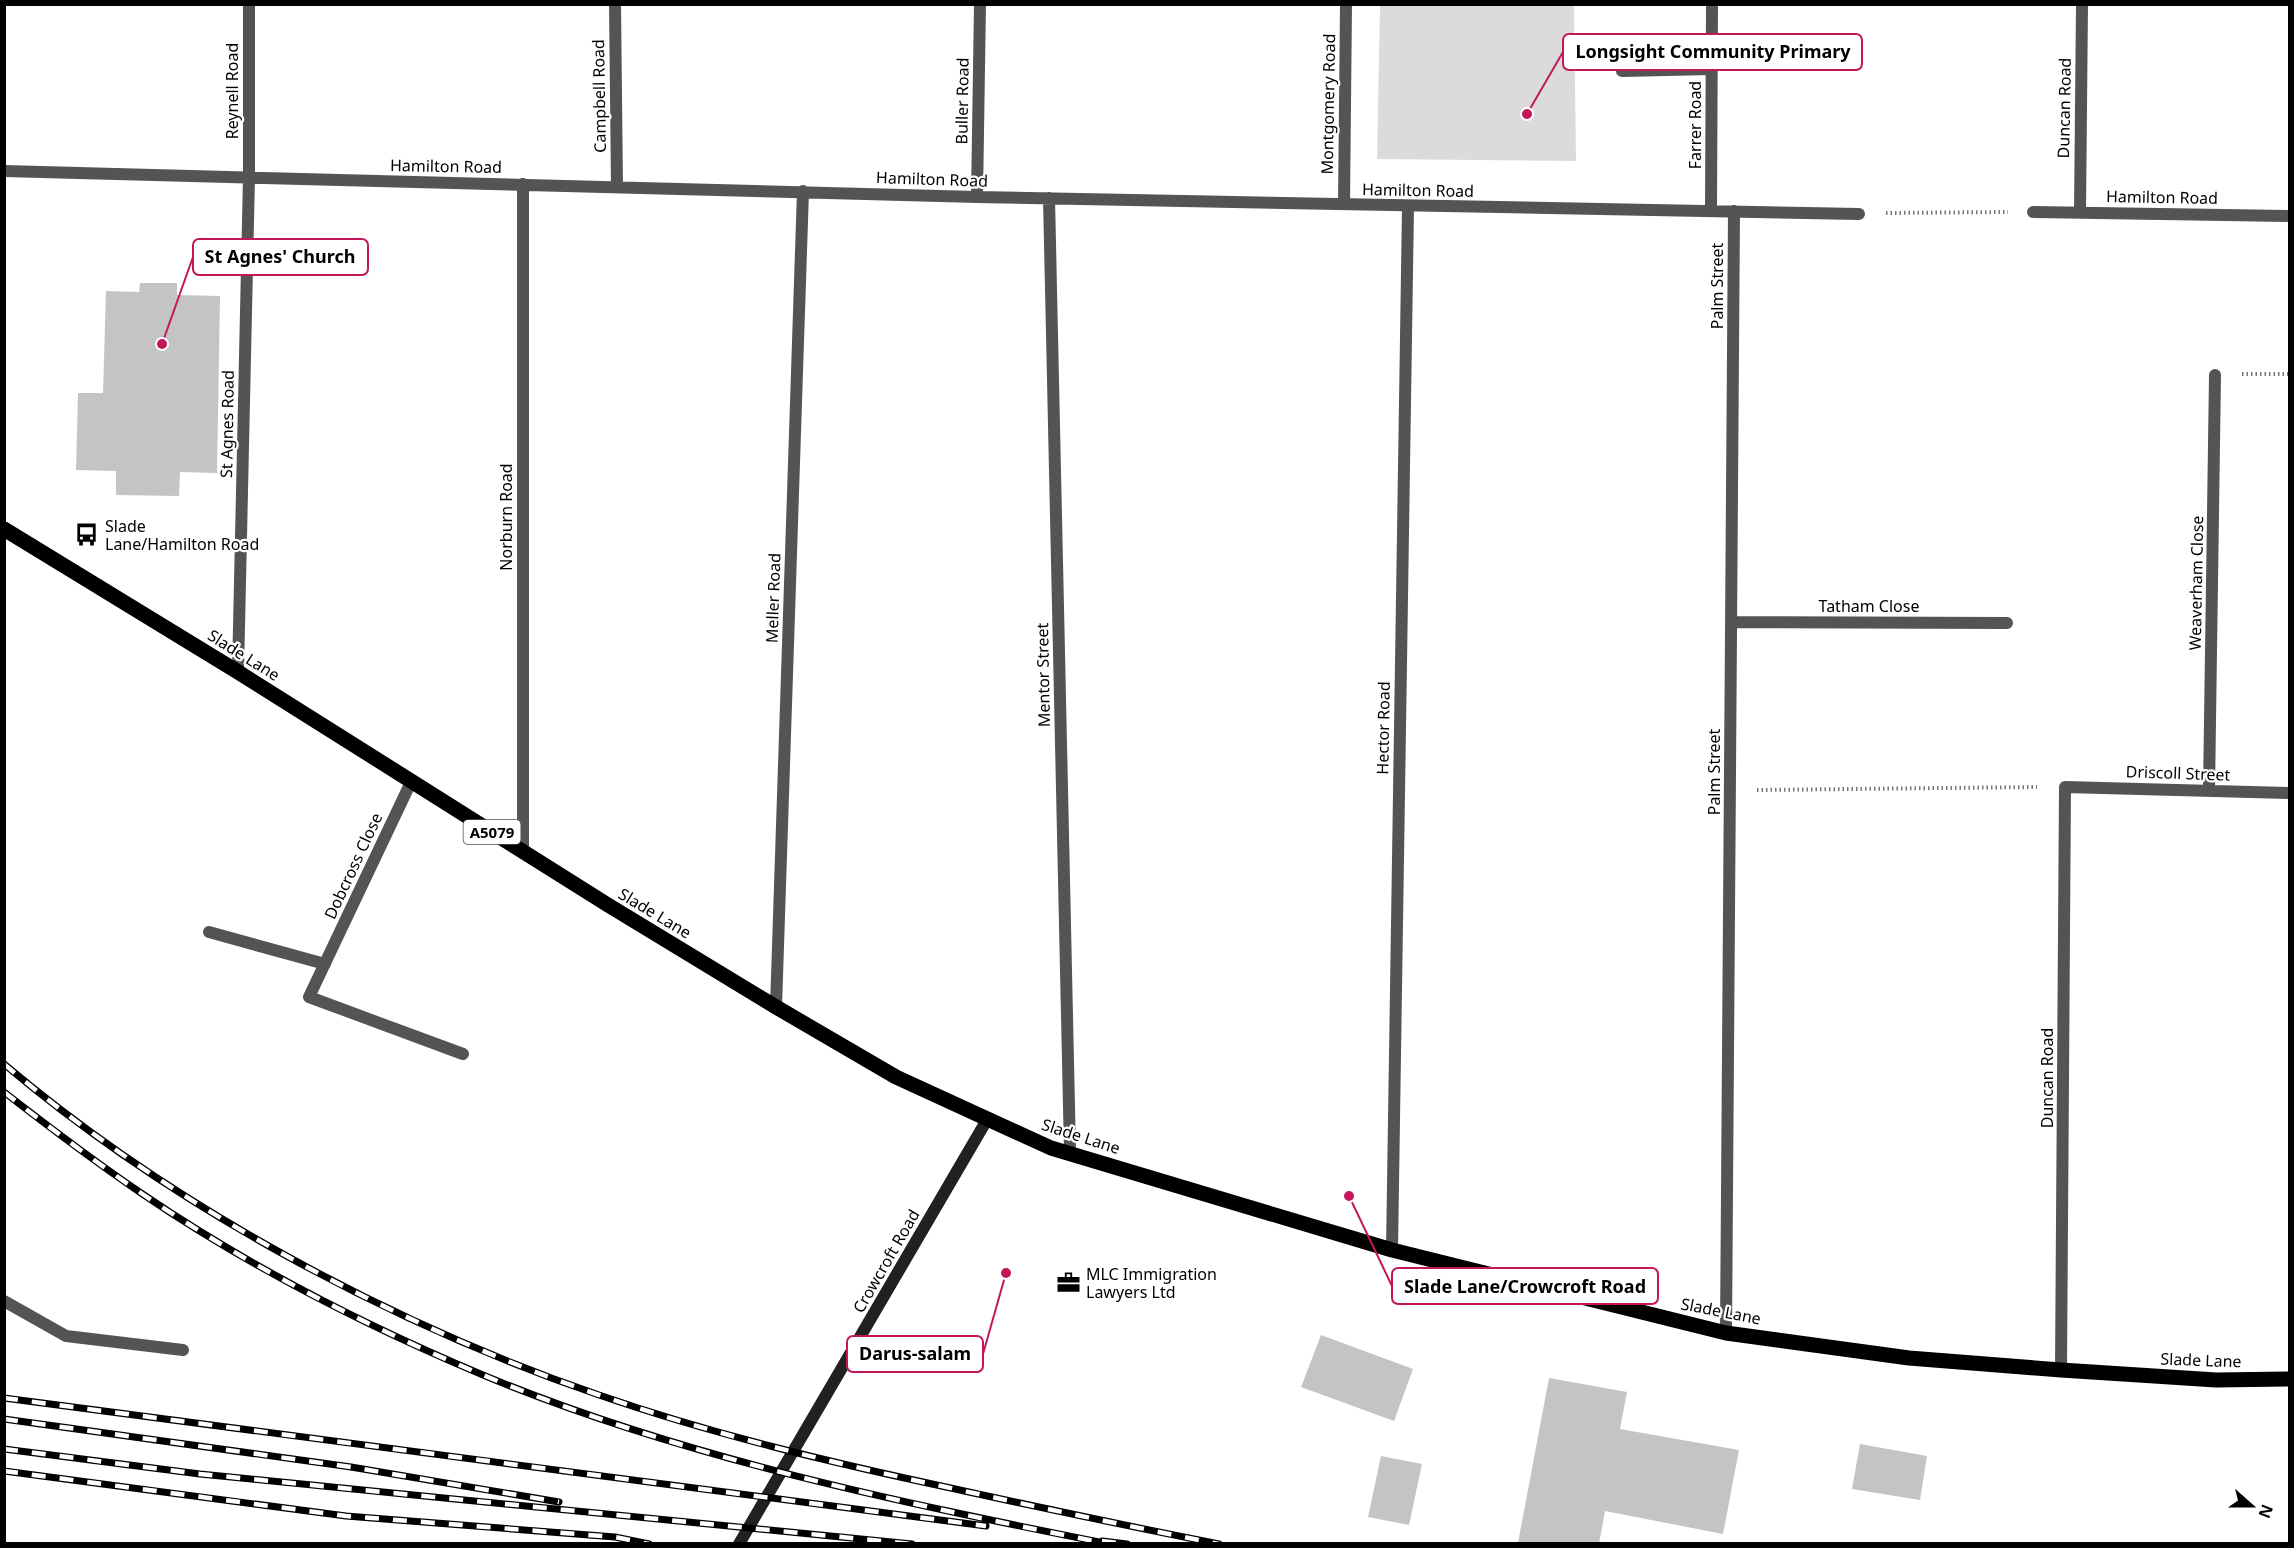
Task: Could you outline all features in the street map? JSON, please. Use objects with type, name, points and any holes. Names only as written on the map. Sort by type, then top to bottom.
[{"type":"main road","name":"Slade Lane","points":[[4,530],[238,672],[608,905],[896,1077],[1051,1148],[1392,1250],[1726,1333],[1909,1358],[2216,1380],[2289,1379]]},
{"type":"street","name":"Reynell Road","points":[[249,4],[249,177]]},
{"type":"street","name":"Campbell Road","points":[[615,4],[617,187]]},
{"type":"street","name":"Buller Road","points":[[977,197],[980,4]]},
{"type":"street","name":"Montgomery Road","points":[[1344,204],[1346,4]]},
{"type":"street","name":"Farrer Road","points":[[1711,210],[1712,4]]},
{"type":"street","name":"Duncan Road","points":[[2080,212],[2082,4]]},
{"type":"street","points":[[1622,71],[1711,69]]},
{"type":"street","name":"Hamilton Road","points":[[4,171],[1408,207],[1858,214]]},
{"type":"street","name":"St Agnes Road","points":[[238,672],[249,177]]},
{"type":"street","name":"Norburn Road","points":[[522,184],[523,850]]},
{"type":"street","name":"Meller Road","points":[[776,1006],[803,191]]},
{"type":"street","name":"Mentor Street","points":[[1049,198],[1070,1152]]},
{"type":"street","name":"Hector Road","points":[[1392,1250],[1408,207]]},
{"type":"street","name":"Palm Street","points":[[1726,1333],[1734,211]]},
{"type":"street","name":"Hamilton Road","points":[[2033,212],[2289,216]]},
{"type":"street","name":"Weaverham Close","points":[[2209,791],[2215,375]]},
{"type":"street","name":"Tatham Close","points":[[1731,621],[2007,623]]},
{"type":"street","name":"Dobcross Close","points":[[411,782],[309,997],[463,1054]]},
{"type":"street","name":"Duncan Road","points":[[2061,1370],[2065,787]]},
{"type":"street","name":"Driscoll Street","points":[[2065,787],[2289,793]]},
{"type":"street","points":[[208,932],[325,964]]},
{"type":"street","name":"Crowcroft Road","points":[[739,1544],[988,1118]]},
{"type":"street","points":[[4,1300],[66,1336],[183,1350]]},
{"type":"path","points":[[1858,214],[2033,212]]},
{"type":"path","points":[[2215,375],[2289,374]]},
{"type":"path","points":[[1730,791],[2065,787]]},
{"type":"shaded area","points":[[1380,5],[1574,6],[1576,161],[1377,159]]},
{"type":"building","points":[[140,283],[177,283],[177,295],[220,296],[217,473],[180,472],[179,496],[116,495],[116,471],[76,470],[78,393],[103,393],[106,291],[139,292]]},
{"type":"building","points":[[1321,1335],[1413,1369],[1394,1421],[1301,1387]]},
{"type":"building","points":[[1549,1378],[1627,1392],[1620,1429],[1739,1450],[1723,1534],[1605,1511],[1599,1544],[1518,1543]]},
{"type":"building","points":[[1860,1444],[1927,1456],[1920,1500],[1852,1489]]},
{"type":"building","points":[[1381,1456],[1422,1464],[1409,1525],[1368,1517]]},
{"type":"railway","points":[[4,1064],[69,1116],[139,1166],[287,1256],[364,1297],[521,1366],[642,1409],[771,1446],[902,1477],[1219,1544]]},
{"type":"railway","points":[[4,1092],[123,1181],[223,1245],[351,1315],[483,1375],[636,1431],[713,1454],[950,1512],[1109,1544]]},
{"type":"railway","points":[[4,1398],[986,1526]]},
{"type":"railway","points":[[4,1419],[351,1467],[559,1502]]},
{"type":"railway","points":[[4,1449],[200,1474],[912,1544]]},
{"type":"railway","points":[[4,1471],[346,1516],[615,1537],[649,1544]]},
{"type":"railway","points":[[1102,1541],[1127,1544]]},
{"type":"place","name":"Longsight Community Primary","points":[[1527,114]]},
{"type":"place","name":"St Agnes' Church","points":[[162,344]]},
{"type":"place","name":"Slade Lane/Hamilton Road","points":[[87,535]]},
{"type":"place","name":"Slade Lane/Crowcroft Road","points":[[1349,1196]]},
{"type":"place","name":"Darus-salam","points":[[1006,1273]]},
{"type":"place","name":"MLC Immigration Lawyers Ltd","points":[[1068,1283]]}]
